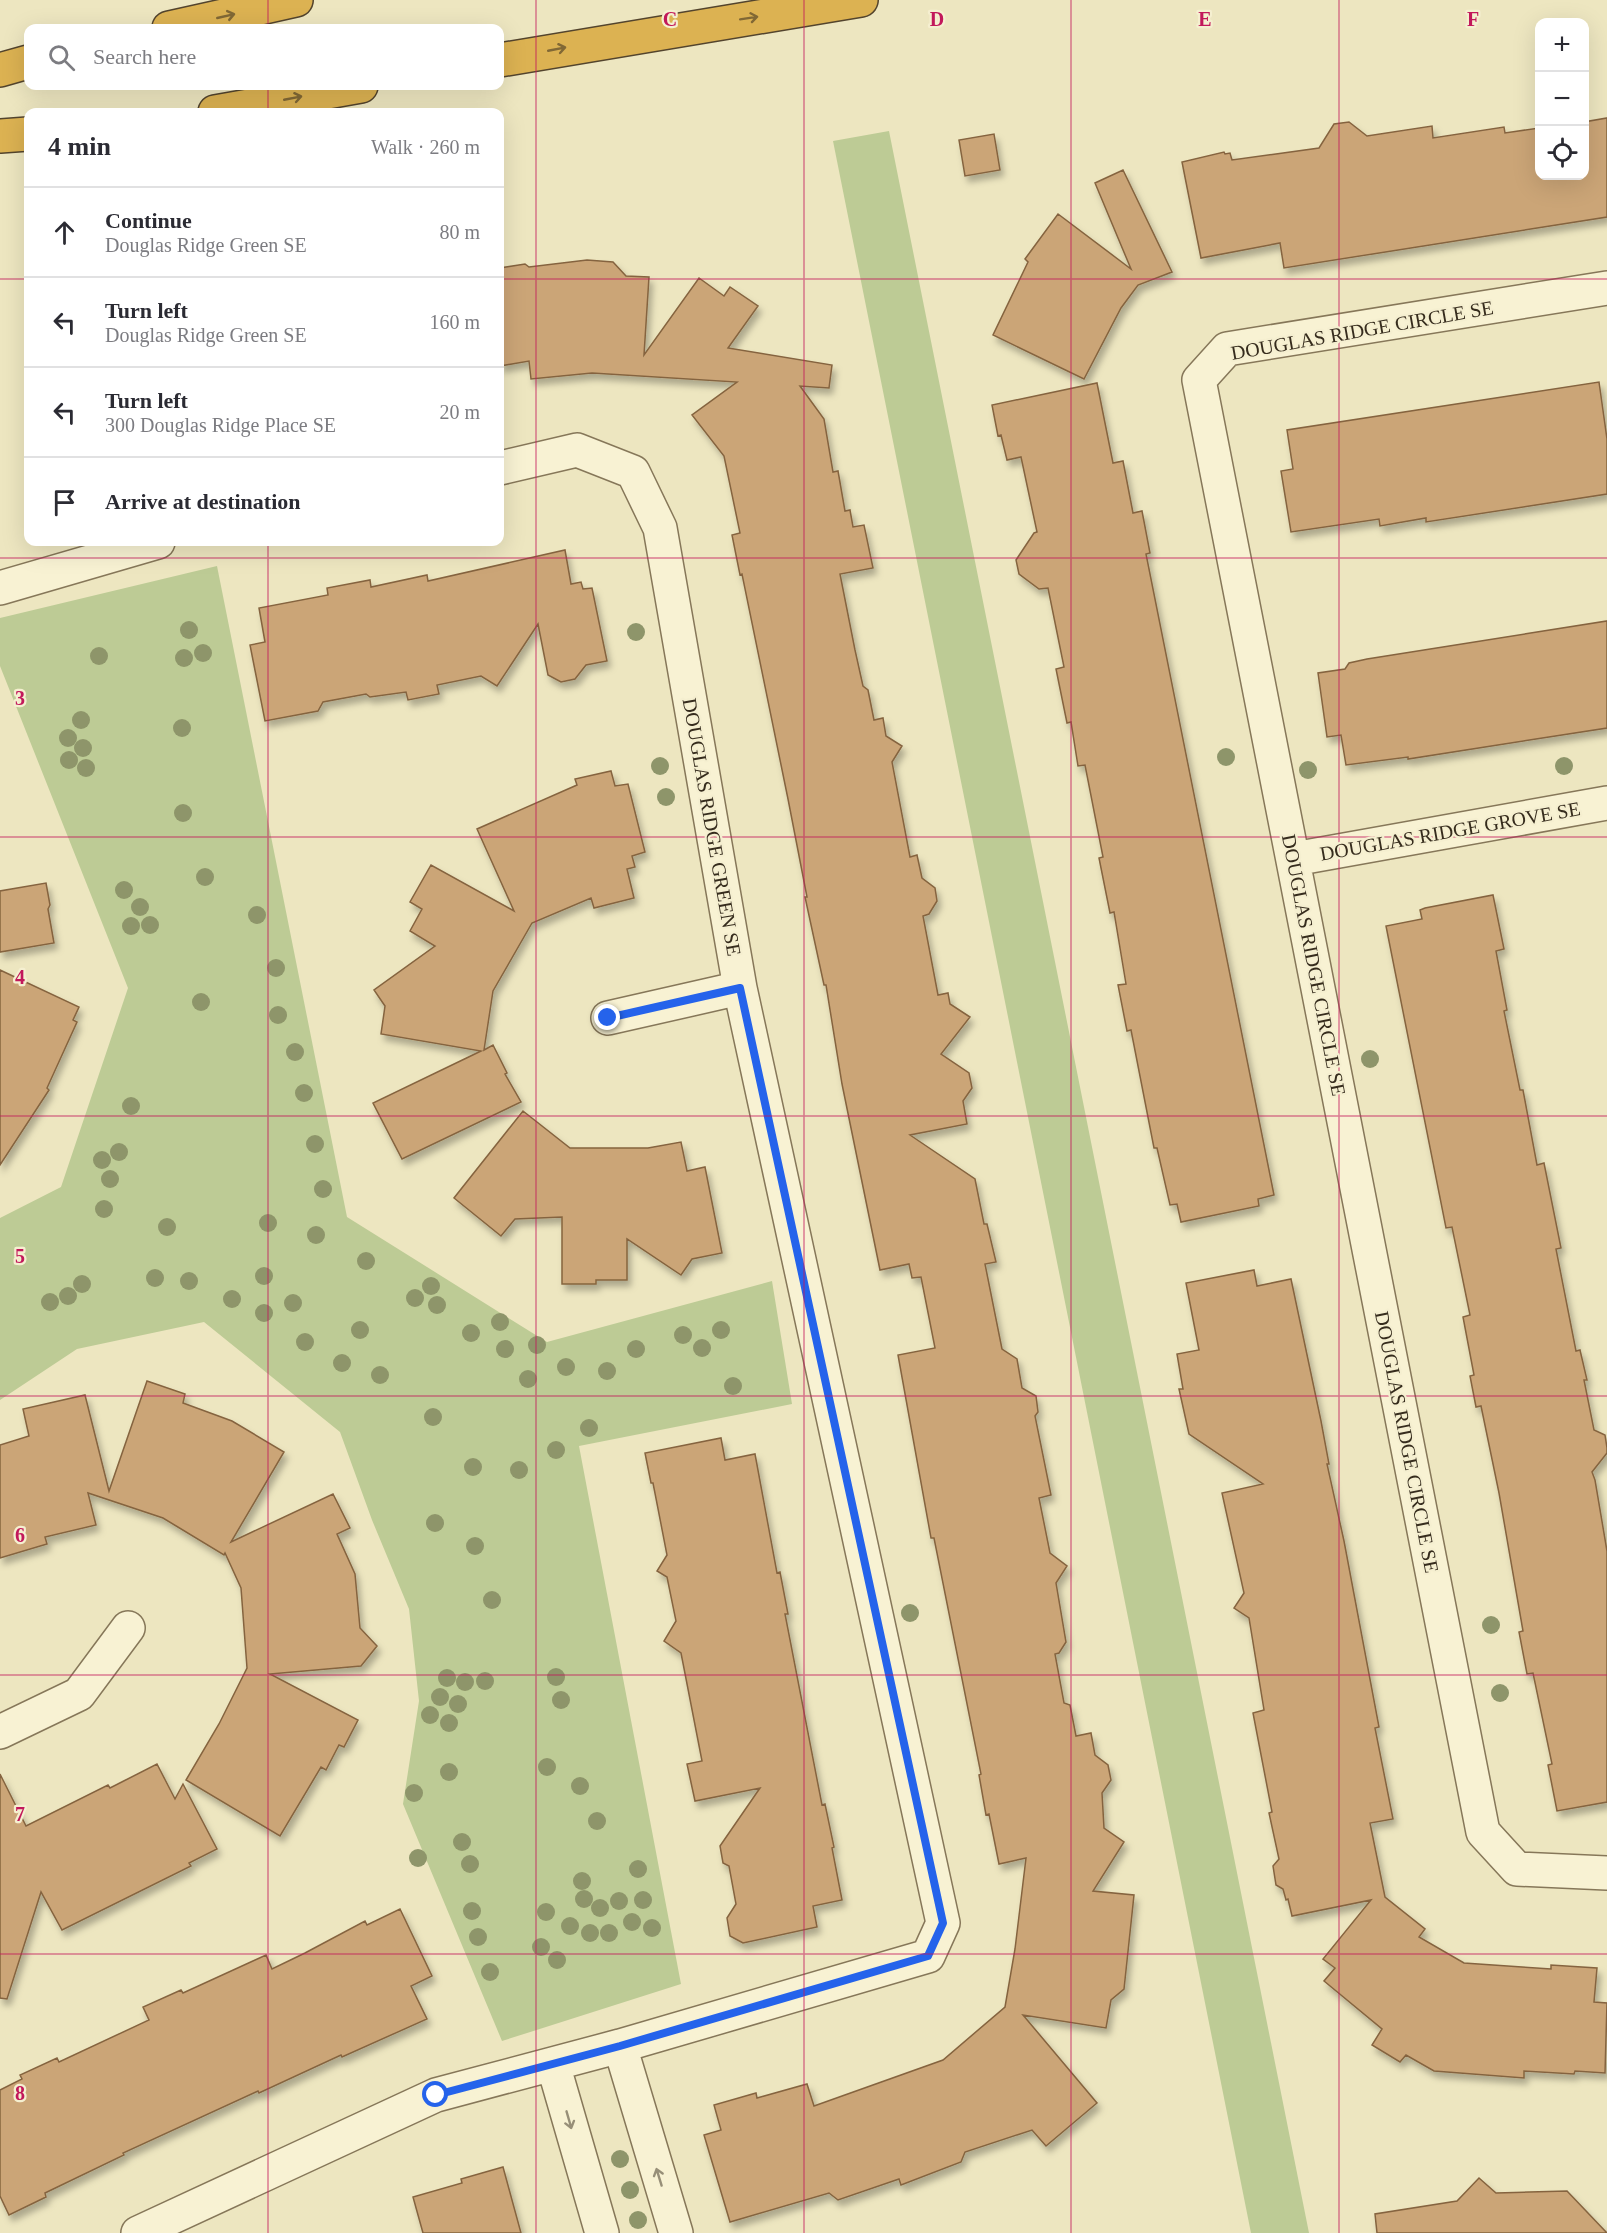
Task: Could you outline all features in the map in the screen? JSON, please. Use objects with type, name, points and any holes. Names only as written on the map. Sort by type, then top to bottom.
[{"type":"highway","points":[[187,24],[296,0]]},
{"type":"highway","points":[[504,59],[861,0]]},
{"type":"highway","points":[[0,70],[24,63]]},
{"type":"highway","points":[[237,108],[339,90]]},
{"type":"highway","points":[[0,136],[24,134]]},
{"type":"street","name":"DOUGLAS RIDGE CIRCLE SE","points":[[1607,288],[1227,349],[1199,380],[1483,1832],[1517,1869],[1607,1873]]},
{"type":"street","name":"DOUGLAS RIDGE GREEN SE","points":[[138,2233],[436,2095],[620,2046],[928,1956],[943,1923],[740,988],[660,528],[633,472],[577,450],[504,467]]},
{"type":"street","points":[[0,588],[144,546]]},
{"type":"street","name":"DOUGLAS RIDGE GROVE SE","points":[[1294,859],[1607,803]]},
{"type":"street","points":[[608,1018],[740,988]]},
{"type":"street","points":[[0,1732],[79,1694],[128,1628]]},
{"type":"street","points":[[620,2046],[676,2233]]},
{"type":"street","points":[[553,2064],[602,2233]]},
{"type":"green space","points":[[889,131],[1309,2233],[1251,2233],[833,141]]},
{"type":"green space","points":[[217,566],[347,1217],[547,1342],[772,1281],[792,1404],[579,1446],[681,1984],[502,2041],[403,1804],[419,1701],[409,1609],[372,1520],[340,1432],[204,1322],[77,1349],[0,1400],[0,1218],[61,1187],[128,988],[0,666],[0,618]]},
{"type":"building","points":[[1607,118],[1607,217],[1284,268],[1280,243],[1201,258],[1182,162],[1224,152],[1225,154],[1230,153],[1232,160],[1319,148],[1334,124],[1349,122],[1367,136],[1432,126],[1433,138],[1504,127],[1505,133],[1535,129],[1535,180],[1589,180],[1589,121]]},
{"type":"building","points":[[994,134],[1000,170],[965,176],[959,140]]},
{"type":"building","points":[[1123,170],[1172,272],[1138,285],[1121,308],[1084,379],[993,335],[1028,262],[1025,259],[1058,214],[1131,269],[1095,183]]},
{"type":"building","points":[[587,260],[613,262],[626,276],[649,277],[644,355],[699,278],[724,296],[730,287],[758,306],[728,348],[832,365],[829,388],[800,386],[824,419],[833,472],[838,471],[845,511],[850,510],[853,527],[864,525],[873,568],[840,574],[855,650],[863,686],[868,690],[874,720],[883,718],[886,736],[902,746],[892,762],[910,857],[917,855],[922,878],[935,888],[937,901],[929,914],[923,916],[938,995],[948,993],[950,1004],[970,1017],[941,1054],[969,1073],[972,1088],[963,1101],[967,1124],[910,1135],[975,1179],[984,1224],[987,1224],[996,1262],[985,1264],[1002,1349],[1017,1359],[1022,1388],[1036,1396],[1038,1412],[1035,1416],[1051,1495],[1039,1498],[1050,1553],[1067,1566],[1056,1583],[1066,1642],[1059,1653],[1055,1654],[1064,1703],[1070,1705],[1076,1736],[1091,1733],[1095,1755],[1108,1765],[1111,1780],[1102,1793],[1104,1828],[1124,1842],[1093,1891],[1134,1895],[1124,1989],[1111,2000],[1106,2028],[1023,2015],[1097,2103],[1046,2146],[1032,2130],[965,2152],[961,2162],[901,2185],[899,2179],[838,2200],[829,2193],[730,2222],[704,2135],[721,2130],[714,2105],[756,2093],[757,2098],[807,2084],[814,2106],[943,2060],[1005,2007],[1015,1949],[1026,1858],[999,1864],[989,1814],[986,1815],[979,1775],[981,1774],[934,1538],[931,1538],[898,1355],[935,1348],[921,1277],[912,1278],[909,1264],[880,1270],[842,1084],[826,985],[824,985],[805,897],[807,897],[788,799],[732,535],[740,533],[724,456],[692,415],[737,382],[592,373],[531,379],[529,361],[504,365],[504,267],[525,264],[529,267]]},
{"type":"building","points":[[1599,382],[1607,439],[1607,494],[1426,522],[1426,518],[1380,526],[1379,519],[1291,532],[1281,471],[1293,469],[1287,430]]},
{"type":"building","points":[[1097,383],[1113,463],[1123,461],[1133,513],[1142,511],[1150,553],[1146,554],[1274,1195],[1258,1199],[1259,1206],[1181,1222],[1177,1204],[1170,1205],[1157,1148],[1154,1148],[1131,1030],[1127,1031],[1118,985],[1126,984],[1114,912],[1110,913],[1099,858],[1103,857],[1085,765],[1078,766],[1071,722],[1067,723],[1056,669],[1064,667],[1048,588],[1039,589],[1019,574],[1016,560],[1034,533],[1037,532],[1021,457],[1007,460],[1001,435],[998,436],[992,405]]},
{"type":"building","points":[[565,550],[571,584],[581,582],[583,589],[592,588],[607,661],[586,665],[575,679],[561,682],[548,675],[538,624],[497,686],[481,676],[437,685],[439,694],[408,700],[406,692],[370,697],[366,694],[323,702],[318,711],[265,721],[250,645],[265,642],[259,608],[328,595],[327,588],[370,580],[371,587],[427,575],[428,581]]},
{"type":"building","points":[[1607,621],[1607,728],[1408,759],[1408,757],[1346,765],[1341,735],[1327,737],[1318,673],[1345,669],[1349,663],[1367,659]]},
{"type":"building","points":[[611,771],[615,786],[628,784],[645,852],[632,856],[635,867],[627,869],[634,898],[594,908],[591,898],[532,923],[493,991],[484,1050],[493,1045],[507,1073],[505,1074],[521,1102],[402,1159],[373,1103],[481,1051],[381,1034],[385,1006],[374,990],[435,946],[410,931],[422,909],[410,902],[431,865],[514,911],[477,829],[577,785],[575,779]]},
{"type":"building","points":[[46,883],[54,943],[0,952],[0,891]]},
{"type":"building","points":[[1493,895],[1504,949],[1496,951],[1507,1010],[1504,1011],[1520,1090],[1523,1090],[1537,1165],[1544,1163],[1561,1248],[1556,1249],[1576,1351],[1580,1350],[1587,1380],[1584,1380],[1594,1430],[1605,1435],[1607,1448],[1607,1453],[1592,1472],[1607,1551],[1607,1802],[1557,1811],[1548,1765],[1552,1764],[1533,1673],[1527,1674],[1519,1632],[1523,1631],[1499,1493],[1481,1406],[1476,1407],[1470,1376],[1474,1375],[1463,1317],[1470,1315],[1452,1227],[1446,1228],[1386,926],[1422,919],[1420,910],[1425,908]]},
{"type":"building","points":[[0,970],[79,1007],[73,1020],[77,1022],[47,1088],[49,1090],[0,1165]]},
{"type":"building","points":[[523,1111],[570,1148],[648,1148],[681,1142],[687,1171],[705,1167],[722,1253],[692,1259],[681,1275],[627,1239],[627,1280],[596,1280],[596,1284],[562,1284],[562,1217],[515,1219],[501,1236],[454,1198]]},
{"type":"building","points":[[1254,1270],[1257,1286],[1291,1279],[1321,1421],[1329,1464],[1327,1464],[1379,1727],[1375,1728],[1393,1819],[1370,1823],[1385,1897],[1425,1929],[1419,1937],[1464,1963],[1551,1969],[1551,1965],[1597,1968],[1594,2002],[1607,2003],[1605,2073],[1524,2071],[1524,2078],[1434,2071],[1406,2055],[1400,2062],[1372,2045],[1382,2029],[1324,1981],[1335,1968],[1323,1959],[1371,1900],[1292,1916],[1283,1889],[1276,1885],[1273,1866],[1279,1859],[1253,1713],[1264,1710],[1249,1618],[1234,1608],[1244,1593],[1222,1493],[1263,1484],[1189,1434],[1179,1389],[1183,1389],[1177,1354],[1199,1350],[1186,1283]]},
{"type":"building","points":[[147,1381],[185,1394],[183,1403],[232,1421],[284,1452],[231,1542],[333,1494],[350,1528],[337,1534],[355,1574],[360,1628],[377,1646],[361,1666],[270,1674],[358,1720],[344,1747],[339,1745],[326,1770],[321,1767],[280,1836],[186,1780],[219,1724],[247,1668],[241,1588],[225,1553],[224,1555],[163,1518],[88,1493],[96,1525],[45,1537],[47,1544],[0,1558],[0,1445],[29,1436],[23,1409],[85,1395],[109,1491]]},
{"type":"building","points":[[721,1438],[725,1460],[755,1454],[777,1573],[780,1572],[788,1614],[785,1614],[822,1805],[825,1804],[834,1847],[832,1848],[842,1900],[813,1906],[817,1927],[743,1943],[730,1936],[727,1918],[736,1904],[729,1866],[723,1863],[720,1846],[760,1788],[695,1801],[687,1764],[702,1761],[681,1653],[664,1641],[676,1621],[667,1577],[657,1571],[667,1555],[645,1453]]},
{"type":"building","points":[[157,1764],[175,1799],[183,1784],[217,1849],[189,1863],[191,1866],[62,1930],[41,1892],[7,1999],[0,1998],[0,1774],[26,1826],[108,1785],[110,1788]]},
{"type":"building","points":[[400,1909],[432,1976],[411,1986],[427,2019],[259,2093],[258,2091],[123,2153],[124,2155],[45,2193],[46,2197],[9,2215],[0,2196],[0,2090],[22,2079],[20,2075],[57,2058],[59,2062],[149,2020],[143,2007],[181,1990],[183,1993],[266,1955],[272,1969],[365,1921],[367,1925]]},
{"type":"building","points":[[503,2167],[521,2233],[423,2233],[413,2197],[462,2183],[461,2179]]},
{"type":"building","points":[[1479,2178],[1496,2193],[1567,2191],[1607,2233],[1377,2233],[1375,2214],[1457,2201]]},
{"type":"route","points":[[436,2095],[620,2046],[928,1956],[943,1923],[740,988],[608,1018]]}]
